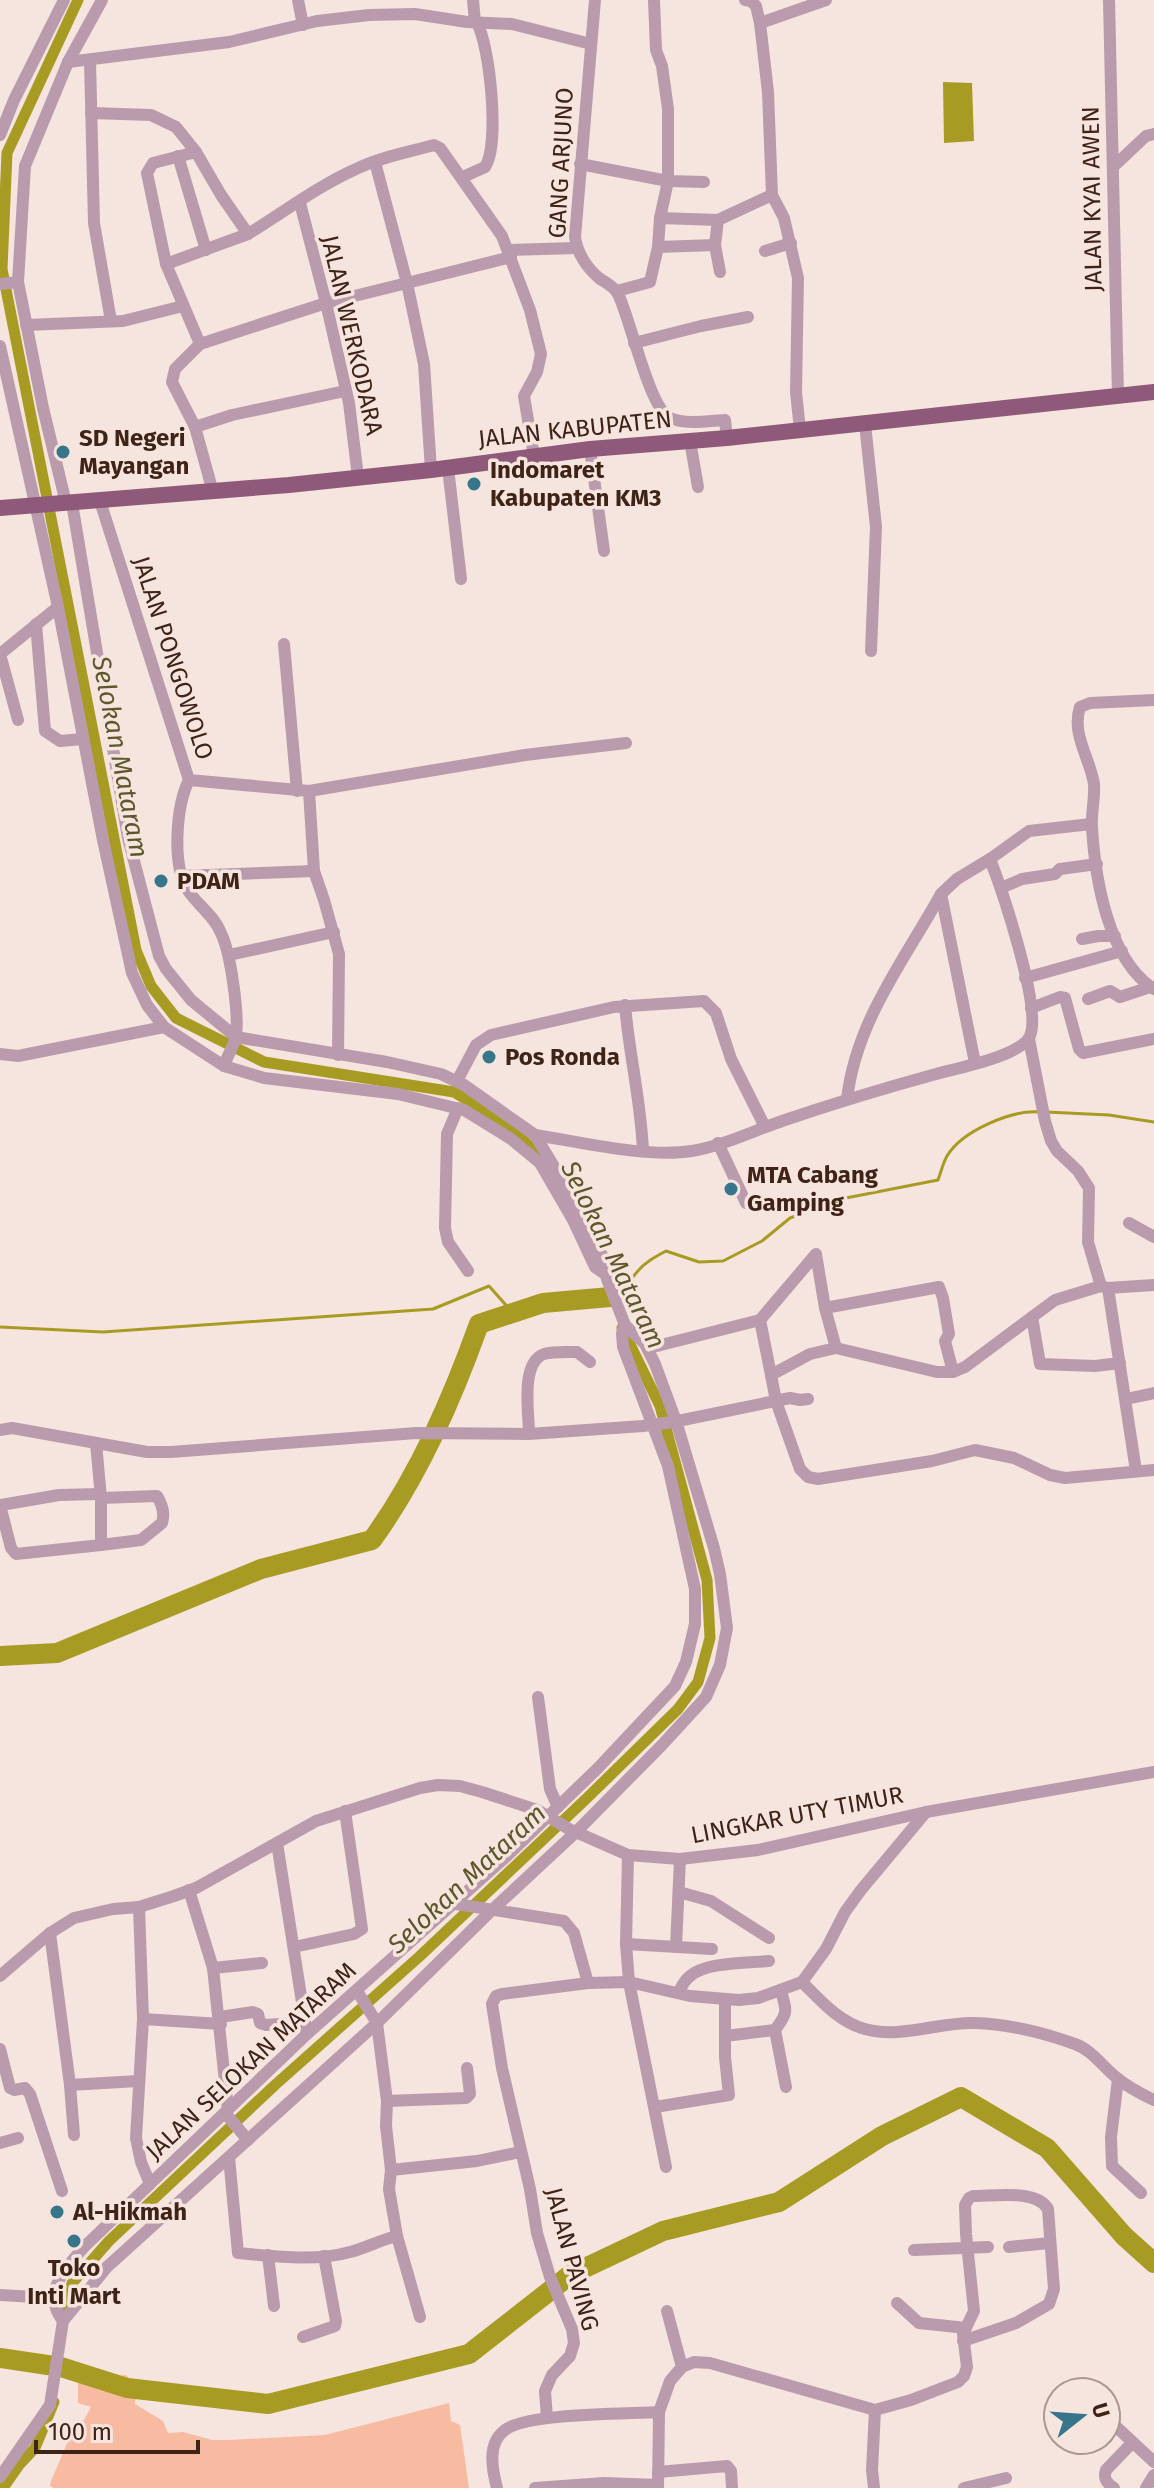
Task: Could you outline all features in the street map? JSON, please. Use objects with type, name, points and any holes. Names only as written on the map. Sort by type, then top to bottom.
[{"type":"main road","name":"JALAN KABUPATEN","points":[[0,508],[213,492],[439,469],[590,449],[727,438],[1154,392]]},
{"type":"street","points":[[0,135],[64,0]]},
{"type":"street","points":[[102,0],[68,62],[25,166],[16,282],[43,408],[68,503],[128,838],[159,956],[230,1051],[264,1078],[467,1102],[535,1135],[643,1151],[692,1151],[847,1099],[975,1063],[1020,1047],[1029,1039]]},
{"type":"street","points":[[298,0],[303,25]]},
{"type":"street","points":[[463,177],[485,167],[493,146],[485,45],[476,22],[473,0]]},
{"type":"street","name":"GANG ARJUNO","points":[[595,0],[575,237],[576,248],[588,268],[617,291]]},
{"type":"street","points":[[654,0],[656,50],[662,66],[668,109],[668,181],[650,282],[617,291],[662,411],[676,419],[725,420],[727,438]]},
{"type":"street","points":[[745,0],[756,6],[760,23],[768,92],[772,195],[784,218],[798,278],[796,392],[800,430]]},
{"type":"street","points":[[760,23],[826,0]]},
{"type":"street","name":"JALAN KYAI AWEN","points":[[1109,0],[1118,396]]},
{"type":"street","points":[[68,62],[229,42],[303,25],[369,15],[415,14],[512,24],[591,44]]},
{"type":"street","points":[[90,61],[94,223],[111,321]]},
{"type":"street","points":[[91,113],[151,115],[176,127],[196,152],[248,234]]},
{"type":"street","points":[[1113,167],[1146,136],[1154,134]]},
{"type":"street","points":[[166,264],[248,234],[300,203],[318,188],[358,168],[434,145],[447,154],[502,236],[530,310],[541,354],[537,372],[524,396],[534,456]]},
{"type":"street","points":[[196,152],[153,163],[147,173],[166,264],[200,344]]},
{"type":"street","points":[[178,156],[206,250]]},
{"type":"street","points":[[375,162],[407,283],[424,364],[439,469],[461,579]]},
{"type":"street","points":[[580,164],[668,181],[704,182]]},
{"type":"street","points":[[660,218],[718,220],[772,195]]},
{"type":"street","name":"JALAN WERKODARA","points":[[300,203],[349,403],[358,477]]},
{"type":"street","points":[[718,220],[715,245],[720,272]]},
{"type":"street","points":[[765,251],[791,243]]},
{"type":"street","points":[[658,247],[715,245]]},
{"type":"street","points":[[213,492],[195,427],[172,382],[175,369],[200,344],[326,303],[510,253],[576,248]]},
{"type":"street","points":[[0,284],[16,282]]},
{"type":"street","points":[[26,325],[123,321],[183,306]]},
{"type":"street","points":[[634,343],[748,317]]},
{"type":"street","points":[[0,346],[38,506],[132,973],[147,1005],[164,1027]]},
{"type":"street","points":[[195,427],[232,415],[345,391]]},
{"type":"street","points":[[865,424],[876,538],[871,651]]},
{"type":"street","points":[[690,441],[698,487]]},
{"type":"street","points":[[590,449],[604,551]]},
{"type":"street","name":"JALAN PONGOWOLO","points":[[100,501],[189,780],[303,791],[525,755],[626,743]]},
{"type":"street","points":[[18,720],[0,654],[58,607]]},
{"type":"street","points":[[36,624],[45,731],[60,741],[83,739]]},
{"type":"street","points":[[284,644],[314,871],[339,954],[338,1055]]},
{"type":"street","points":[[1152,988],[1136,976],[1104,909],[1091,824],[1094,786],[1077,729],[1077,716],[1080,707],[1090,703],[1154,700]]},
{"type":"street","points":[[189,780],[180,801],[181,876],[215,921],[229,955],[230,1051]]},
{"type":"street","points":[[847,1099],[854,1058],[870,1016],[941,894],[957,879],[1029,831],[1091,824]]},
{"type":"street","points":[[990,859],[1018,941],[1031,1008],[1033,1027],[1029,1039],[1045,1121],[1057,1151],[1087,1183],[1088,1242],[1104,1287],[1120,1363],[1136,1471]]},
{"type":"street","points":[[1001,888],[1022,879],[1055,874],[1060,869],[1097,864]]},
{"type":"street","points":[[181,876],[314,871]]},
{"type":"street","points":[[941,894],[975,1063]]},
{"type":"street","points":[[229,955],[334,932]]},
{"type":"street","points":[[1082,939],[1115,936]]},
{"type":"street","points":[[1025,978],[1122,951]]},
{"type":"street","points":[[1088,999],[1110,991],[1120,997],[1152,988]]},
{"type":"street","points":[[1031,1008],[1065,998],[1079,1049],[1083,1053],[1154,1039]]},
{"type":"street","points":[[457,1081],[476,1045],[487,1037],[583,1012],[625,1005],[697,1001],[709,1005],[718,1019],[731,1059],[765,1127]]},
{"type":"street","points":[[625,1005],[639,1095],[643,1151]]},
{"type":"street","points":[[0,1054],[18,1056],[164,1027],[230,1051],[338,1055],[423,1069],[457,1081],[467,1102],[540,1163],[603,1273],[623,1321],[649,1348],[720,1574],[727,1628],[712,1685],[696,1710],[375,2020],[107,2267],[61,2321]]},
{"type":"street","points":[[467,1102],[447,1134],[445,1228],[448,1242],[468,1271]]},
{"type":"street","points":[[535,1135],[598,1246],[604,1261],[603,1273]]},
{"type":"street","points":[[718,1143],[746,1203]]},
{"type":"street","points":[[1129,1223],[1154,1237]]},
{"type":"street","points":[[649,1348],[760,1320],[816,1254],[825,1308],[836,1348]]},
{"type":"street","points":[[771,1375],[810,1354],[836,1348],[937,1372],[953,1372],[965,1367],[1055,1300],[1104,1287],[1154,1285]]},
{"type":"street","points":[[825,1308],[939,1287],[949,1334],[945,1341],[953,1372]]},
{"type":"street","points":[[1032,1317],[1040,1364],[1084,1366],[1120,1363]]},
{"type":"street","points":[[760,1320],[776,1401],[804,1475],[813,1478],[932,1461],[975,1450],[1014,1458],[1050,1475],[1065,1478],[1154,1470]]},
{"type":"street","name":"JALAN SELOKAN MATARAM","points":[[53,2298],[65,2270],[84,2247],[228,2114],[306,2028],[361,1996],[549,1818],[675,1686],[692,1641],[696,1614],[695,1589],[671,1476],[655,1424],[623,1347],[623,1321]]},
{"type":"street","points":[[529,1434],[528,1376],[538,1358],[545,1354],[577,1352],[590,1362]]},
{"type":"street","points":[[1126,1399],[1154,1393]]},
{"type":"street","points":[[0,1430],[12,1428],[147,1452],[171,1452],[416,1433],[529,1434],[655,1424],[790,1398],[808,1399]]},
{"type":"street","points":[[96,1443],[101,1545]]},
{"type":"street","points":[[59,1495],[101,1496],[157,1496],[164,1519],[141,1540],[16,1554],[11,1548],[0,1505],[59,1495]]},
{"type":"street","points":[[538,1697],[550,1789],[558,1807]]},
{"type":"street","name":"LINGKAR UTY TIMUR","points":[[0,1976],[66,1921],[80,1915],[139,1907],[189,1890],[316,1821],[438,1785],[460,1786],[537,1810],[573,1831],[628,1855],[680,1859],[747,1852],[926,1812],[1154,1772]]},
{"type":"street","points":[[294,1947],[354,1934],[362,1929],[345,1811]]},
{"type":"street","name":"LINGKAR UTY TIMUR","points":[[802,1982],[861,1890],[926,1812]]},
{"type":"street","points":[[143,2019],[220,2021],[253,2012],[258,2014],[260,2023],[266,2025],[306,2028],[277,1843]]},
{"type":"street","points":[[628,1855],[626,1944],[629,1982],[666,2167]]},
{"type":"street","points":[[676,1947],[680,1859]]},
{"type":"street","points":[[189,1890],[213,1968],[228,2114],[246,2137]]},
{"type":"street","points":[[679,1892],[711,1901],[769,1938]]},
{"type":"street","points":[[459,1905],[564,1921],[574,1933],[588,1983],[629,1982],[678,1993],[749,2000],[802,1982],[832,2012],[862,2029],[902,2031],[974,2023],[1024,2029],[1079,2045],[1118,2079],[1154,2100]]},
{"type":"street","points":[[139,1907],[143,2019],[136,2138],[150,2184]]},
{"type":"street","points":[[50,1933],[74,2135]]},
{"type":"street","points":[[626,1944],[712,1949]]},
{"type":"street","points":[[678,1993],[695,1972],[715,1966],[769,1961]]},
{"type":"street","points":[[213,1968],[262,1963]]},
{"type":"street","name":"JALAN PAVING","points":[[547,2418],[545,2391],[552,2375],[570,2356],[574,2343],[572,2329],[550,2277],[537,2233],[502,2068],[492,2004],[502,1994],[588,1983]]},
{"type":"street","points":[[725,2036],[775,2030],[786,2017],[787,2009],[781,1991]]},
{"type":"street","points":[[361,1996],[375,2020],[387,2101],[386,2126],[391,2170],[389,2189],[397,2236],[420,2317]]},
{"type":"street","points":[[655,2107],[729,2095],[725,2000]]},
{"type":"street","points":[[775,2030],[786,2087]]},
{"type":"street","points":[[0,2049],[10,2088],[25,2088],[30,2094],[62,2191]]},
{"type":"street","points":[[387,2101],[466,2098],[470,2094],[467,2068]]},
{"type":"street","points":[[1118,2079],[1111,2137],[1112,2166],[1141,2193]]},
{"type":"street","points":[[70,2085],[138,2081]]},
{"type":"street","points":[[0,2143],[18,2138]]},
{"type":"street","points":[[391,2170],[477,2161],[520,2152]]},
{"type":"street","points":[[229,2157],[238,2253],[324,2256],[351,2252],[397,2236]]},
{"type":"street","points":[[658,2482],[659,2412],[670,2381],[682,2367],[694,2362],[710,2363],[875,2410],[958,2382],[967,2367],[965,2334],[974,2311],[965,2205],[973,2196],[1034,2197],[1044,2201],[1048,2209],[1054,2289],[1049,2304],[1016,2323],[965,2334],[919,2323],[897,2303]]},
{"type":"street","points":[[1009,2247],[1050,2243]]},
{"type":"street","points":[[914,2250],[988,2247]]},
{"type":"street","points":[[268,2255],[274,2306]]},
{"type":"street","points":[[303,2337],[332,2328],[336,2321],[324,2256]]},
{"type":"street","points":[[0,2295],[53,2298],[61,2321],[50,2405],[0,2477]]},
{"type":"street","points":[[667,2311],[682,2367]]},
{"type":"street","points":[[874,2488],[875,2410]]},
{"type":"street","points":[[497,2488],[492,2461],[494,2443],[504,2430],[526,2420],[659,2412]]},
{"type":"street","points":[[1122,2433],[1154,2462]]},
{"type":"street","points":[[1114,2488],[1107,2483],[1104,2476],[1106,2470],[1132,2443]]},
{"type":"street","points":[[535,2488],[587,2483],[658,2482],[727,2466],[731,2471],[732,2488]]},
{"type":"street","points":[[1146,2488],[1154,2475]]},
{"type":"street","points":[[964,2488],[1006,2478]]},
{"type":"shaded area","points":[[943,82],[972,83],[974,141],[944,143]]},
{"type":"shaded area","points":[[93,2370],[112,2376],[126,2375],[137,2386],[135,2404],[163,2421],[168,2433],[183,2432],[212,2440],[325,2435],[449,2403],[451,2421],[460,2425],[469,2488],[54,2488],[50,2486],[51,2481],[74,2427],[79,2429],[91,2407],[78,2403],[78,2377],[80,2373]]},
{"type":"waterway","name":"Selokan Mataram","points":[[78,0],[7,153],[2,269],[136,950],[151,986],[176,1018],[264,1062],[454,1092],[507,1124],[544,1161]]},
{"type":"waterway","points":[[618,1292],[643,1265],[666,1251],[699,1262],[723,1261],[762,1241],[790,1218],[846,1198],[938,1180],[947,1156],[964,1138],[1002,1118],[1039,1112]]},
{"type":"waterway","points":[[1046,1112],[1109,1115],[1154,1122]]},
{"type":"waterway","points":[[0,1327],[103,1332],[433,1309],[489,1286],[513,1313]]},
{"type":"waterway","points":[[0,1656],[57,1653],[261,1569],[372,1540],[405,1489],[433,1436],[479,1324],[543,1303],[610,1297]]},
{"type":"waterway","name":"Selokan Mataram","points":[[65,2317],[72,2283],[109,2241],[587,1798],[678,1709],[698,1682],[710,1638],[707,1580],[660,1406],[622,1328]]},
{"type":"waterway","points":[[0,2358],[61,2367],[127,2388],[268,2404],[469,2354],[570,2275],[663,2231],[779,2202],[882,2136],[961,2097],[1047,2148],[1124,2236],[1154,2263]]},
{"type":"waterway","name":"Selokan Mataram","points":[[3,2488],[35,2448],[54,2402]]},
{"type":"place","name":"SD Negeri Mayangan","points":[[63,452]]},
{"type":"place","name":"Indomaret Kabupaten KM3","points":[[474,484]]},
{"type":"place","name":"PDAM","points":[[161,881]]},
{"type":"place","name":"Pos Ronda","points":[[489,1057]]},
{"type":"place","name":"MTA Cabang Gamping","points":[[731,1189]]},
{"type":"place","name":"Al-Hikmah","points":[[57,2212]]},
{"type":"place","name":"Toko Inti Mart","points":[[74,2241]]}]
